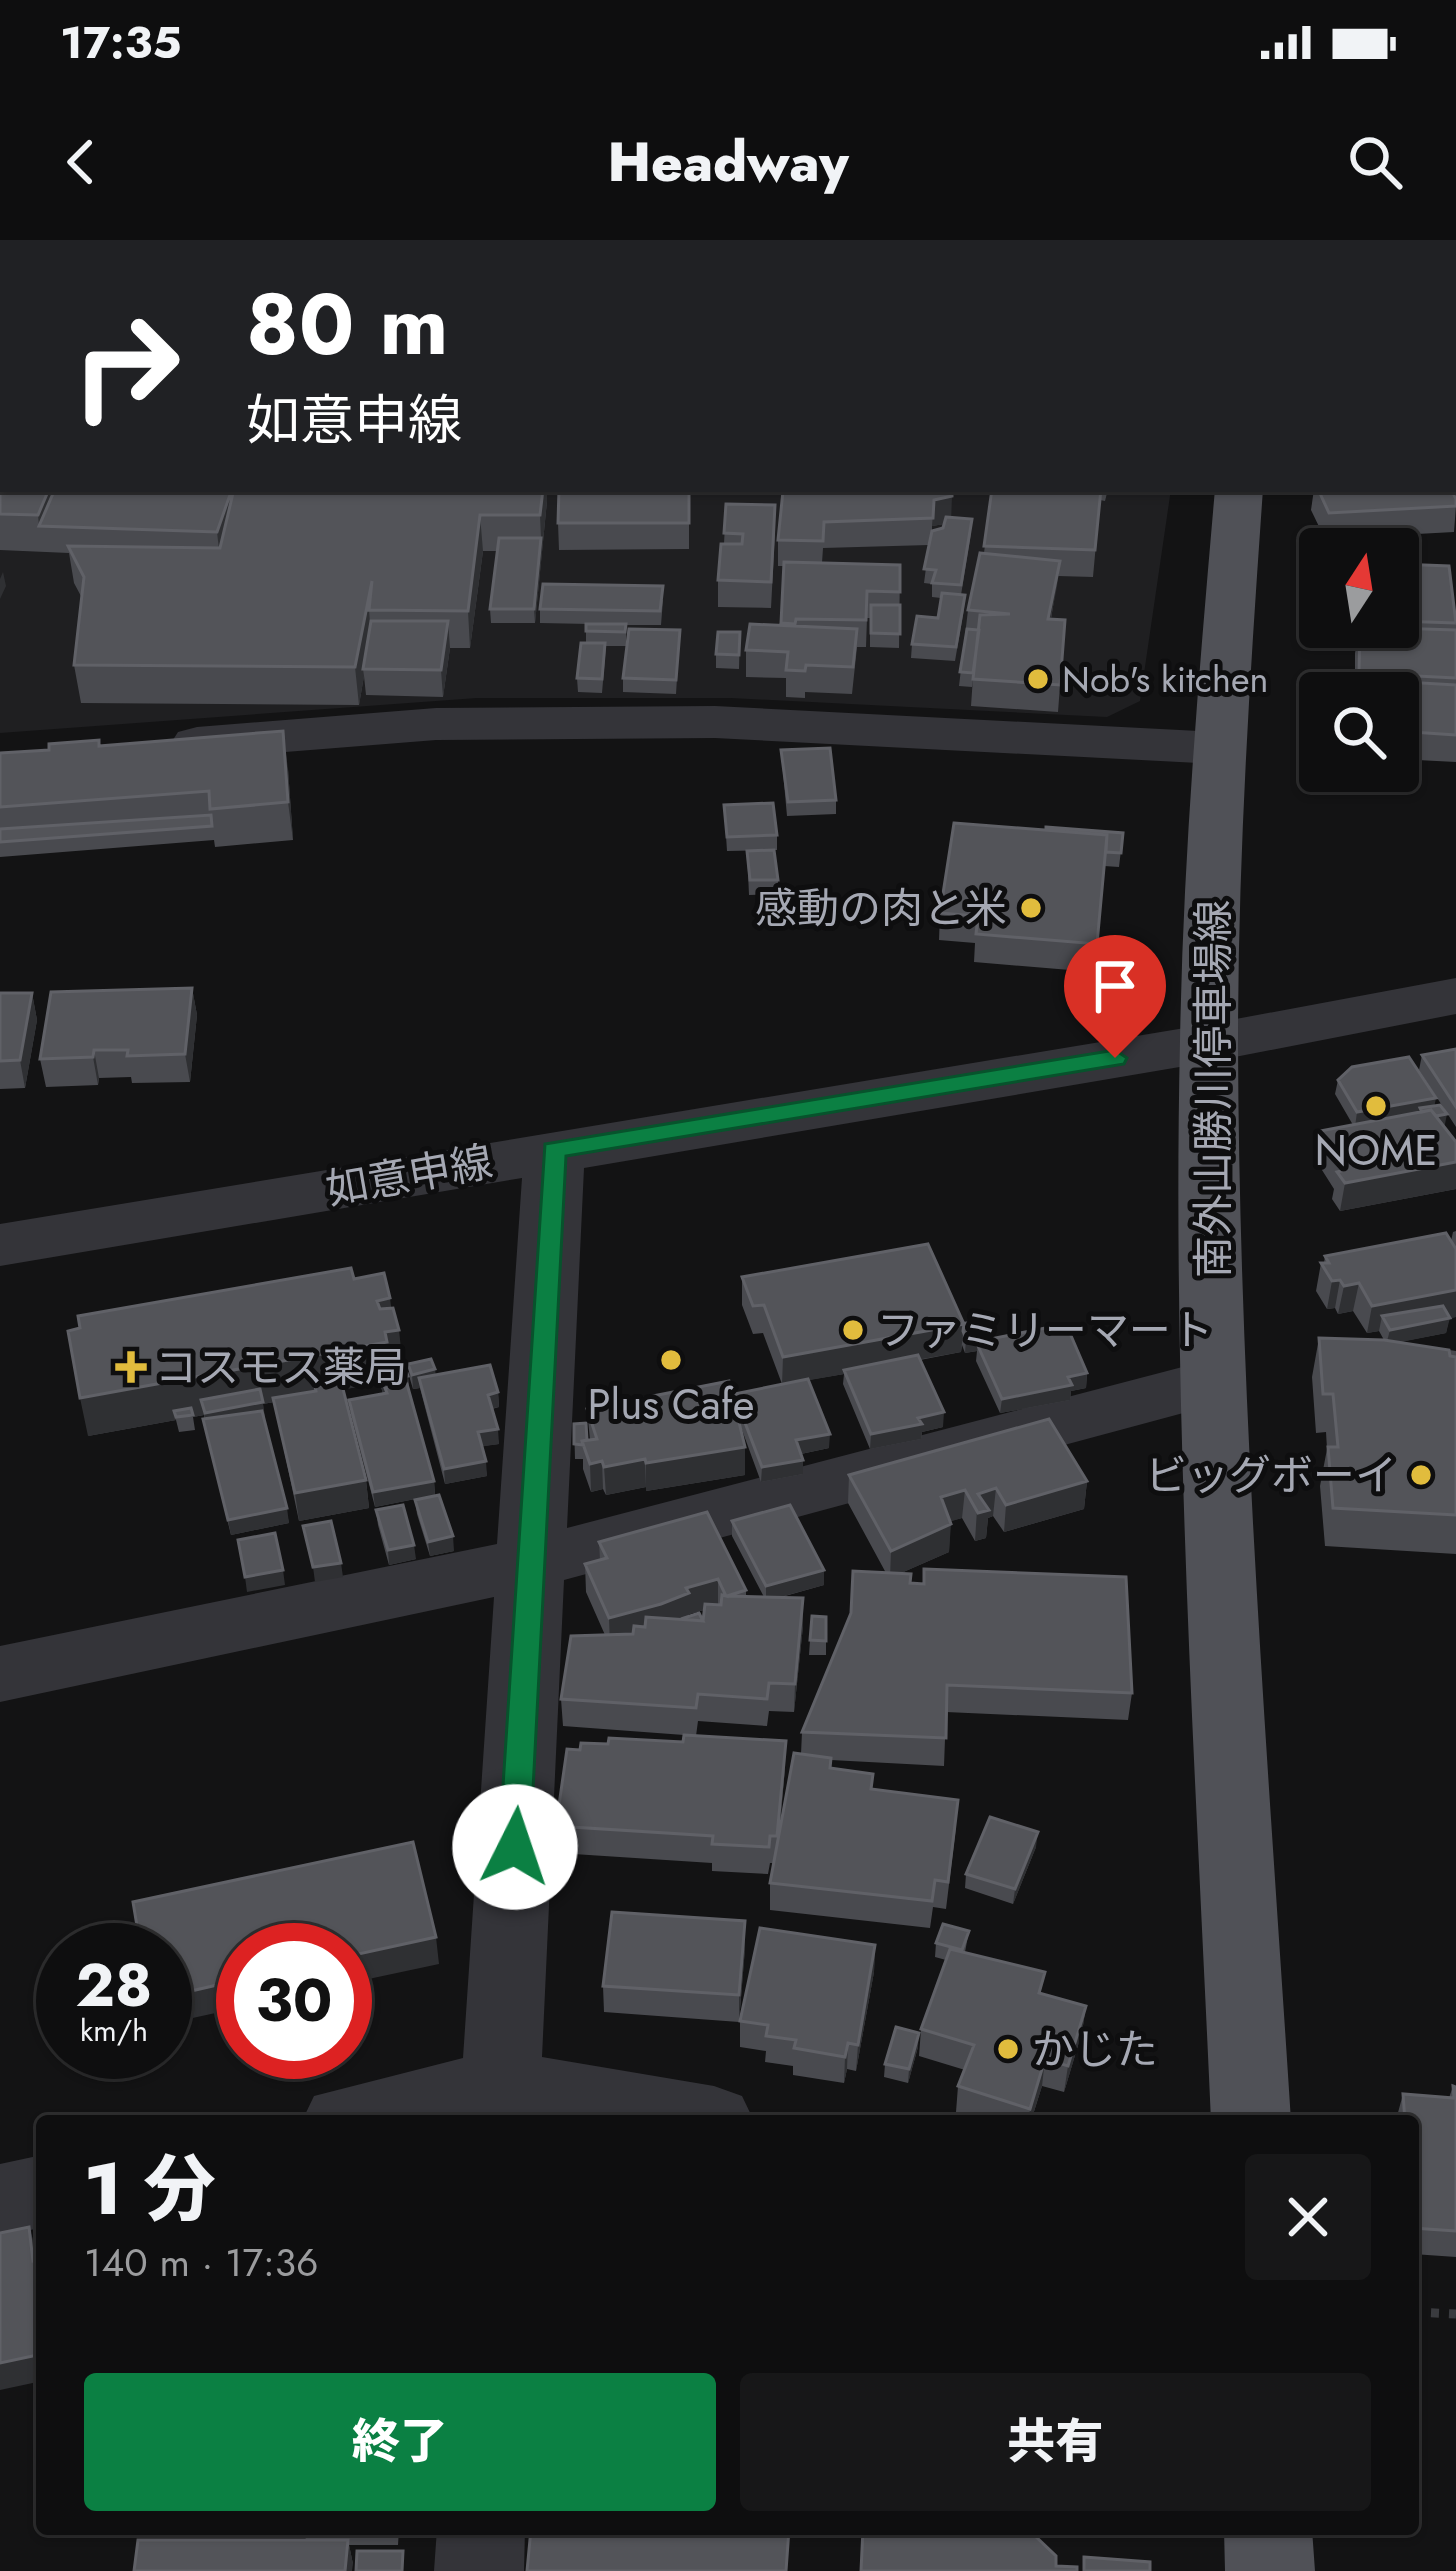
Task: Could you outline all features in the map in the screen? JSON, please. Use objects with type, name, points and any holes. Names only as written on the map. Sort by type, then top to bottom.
[{"type":"main road","name":"南外山勝川停車場線","points":[[1238,492],[1218,748],[1209,1043],[1213,1382],[1251,2115]]},
{"type":"main road","points":[[1268,2535],[1270,2571]]},
{"type":"street","points":[[138,748],[436,724],[715,722],[1218,748]]},
{"type":"street","name":"如意申線","points":[[0,1245],[1209,1043],[1456,996]]},
{"type":"street","points":[[500,2103],[554,1150]]},
{"type":"street","points":[[0,1674],[532,1563],[1213,1382]]},
{"type":"street","points":[[395,2115],[500,2103],[643,2115]]},
{"type":"street","points":[[0,2200],[36,2192]]},
{"type":"street","points":[[479,2571],[481,2535]]},
{"type":"path","points":[[1419,2312],[1456,2314]]},
{"type":"shaded area","points":[[0,492],[1171,492],[1140,701],[1107,717],[731,698],[477,698],[0,733]]},
{"type":"building","points":[[0,492],[48,492],[38,515],[0,514]]},
{"type":"building","points":[[54,492],[231,492],[217,532],[39,526]]},
{"type":"building","points":[[233,492],[543,492],[540,515],[480,515],[468,611],[369,610],[372,581],[355,667],[74,665],[84,577],[68,546],[220,548]]},
{"type":"building","points":[[559,492],[689,492],[689,523],[558,523]]},
{"type":"building","points":[[783,492],[952,492],[952,496],[934,500],[933,518],[824,522],[823,541],[778,540]]},
{"type":"building","points":[[992,492],[1101,492],[1095,550],[984,546]]},
{"type":"building","points":[[1319,492],[1452,492],[1456,499],[1456,506],[1329,513]]},
{"type":"building","points":[[726,504],[775,505],[771,582],[718,580],[721,544],[742,544],[743,534],[724,533]]},
{"type":"building","points":[[946,517],[972,519],[961,585],[932,583],[936,570],[924,569],[932,531],[943,528]]},
{"type":"building","points":[[499,538],[541,538],[534,609],[490,609]]},
{"type":"building","points":[[980,553],[1060,561],[1048,619],[1065,620],[1060,685],[973,679],[980,615],[1010,614],[968,610]]},
{"type":"building","points":[[784,562],[900,565],[900,592],[867,591],[866,620],[781,623]]},
{"type":"building","points":[[1419,565],[1449,566],[1456,623],[1419,622]]},
{"type":"building","points":[[543,584],[663,586],[660,611],[540,609]]},
{"type":"building","points":[[942,593],[965,595],[956,647],[912,644],[917,616],[938,618]]},
{"type":"building","points":[[871,605],[900,605],[900,634],[871,633]]},
{"type":"building","points":[[371,621],[448,621],[441,670],[363,669]]},
{"type":"building","points":[[586,624],[626,624],[625,632],[586,631]]},
{"type":"building","points":[[750,624],[857,629],[853,667],[806,665],[805,671],[786,670],[788,652],[746,650]]},
{"type":"building","points":[[629,629],[680,630],[676,680],[623,678]]},
{"type":"building","points":[[967,629],[979,630],[973,673],[960,672]]},
{"type":"building","points":[[1419,629],[1456,630],[1456,678],[1419,676],[1419,672],[1359,672],[1360,648],[1419,648]]},
{"type":"building","points":[[718,632],[740,632],[739,655],[716,654]]},
{"type":"building","points":[[581,643],[605,643],[602,679],[577,678]]},
{"type":"building","points":[[1419,683],[1456,685],[1456,735],[1419,732]]},
{"type":"building","points":[[283,731],[288,802],[210,809],[209,791],[0,807],[0,753],[99,740],[99,746]]},
{"type":"building","points":[[830,748],[836,800],[788,802],[781,750]]},
{"type":"building","points":[[773,803],[777,835],[727,837],[724,805]]},
{"type":"building","points":[[211,815],[212,826],[0,842],[0,829]]},
{"type":"building","points":[[954,823],[1107,835],[1097,944],[976,934],[978,916],[940,913]]},
{"type":"building","points":[[1046,827],[1123,833],[1121,853],[1106,852],[1107,835]]},
{"type":"building","points":[[774,850],[778,880],[750,880],[747,851]]},
{"type":"building","points":[[192,988],[185,1054],[127,1056],[128,1050],[94,1050],[93,1057],[40,1059],[51,992]]},
{"type":"building","points":[[0,993],[32,993],[20,1060],[0,1061]]},
{"type":"building","points":[[1456,1049],[1456,1107],[1422,1055]]},
{"type":"building","points":[[1409,1057],[1436,1098],[1357,1112],[1338,1080],[1352,1067]]},
{"type":"building","points":[[1440,1105],[1447,1114],[1436,1116],[1420,1108]]},
{"type":"building","points":[[1431,1110],[1456,1142],[1456,1162],[1345,1183],[1337,1172],[1345,1170],[1320,1131]]},
{"type":"building","points":[[1446,1233],[1456,1249],[1456,1290],[1372,1306],[1359,1283],[1344,1286],[1340,1280],[1332,1281],[1321,1263],[1329,1263],[1325,1256]]},
{"type":"building","points":[[928,1244],[964,1324],[783,1357],[764,1305],[753,1306],[742,1277]]},
{"type":"building","points":[[351,1268],[354,1279],[384,1273],[390,1298],[377,1301],[380,1309],[393,1308],[399,1330],[385,1332],[387,1342],[80,1398],[68,1331],[80,1328],[78,1316]]},
{"type":"building","points":[[1443,1306],[1450,1318],[1390,1330],[1382,1316]]},
{"type":"building","points":[[984,1320],[991,1334],[966,1339],[961,1324]]},
{"type":"building","points":[[1066,1324],[1087,1373],[1068,1377],[1072,1385],[1002,1399],[978,1346],[980,1341]]},
{"type":"building","points":[[1319,1338],[1384,1340],[1449,1350],[1456,1357],[1456,1515],[1333,1508],[1328,1447],[1338,1447],[1333,1394],[1323,1394]]},
{"type":"building","points":[[918,1355],[944,1412],[918,1418],[922,1424],[871,1434],[844,1370]]},
{"type":"building","points":[[431,1359],[435,1369],[412,1375],[408,1364]]},
{"type":"building","points":[[404,1364],[408,1376],[382,1380],[378,1368]]},
{"type":"building","points":[[490,1365],[498,1392],[488,1395],[498,1429],[478,1432],[486,1461],[444,1469],[419,1378]]},
{"type":"building","points":[[808,1379],[830,1434],[796,1440],[803,1460],[762,1467],[734,1394]]},
{"type":"building","points":[[341,1381],[366,1480],[295,1493],[273,1398],[316,1391],[315,1386]]},
{"type":"building","points":[[729,1381],[745,1447],[646,1463],[645,1459],[604,1467],[602,1461],[590,1464],[582,1441],[597,1439],[587,1409]]},
{"type":"building","points":[[407,1384],[434,1481],[373,1492],[349,1400]]},
{"type":"building","points":[[260,1389],[263,1402],[205,1413],[201,1400]]},
{"type":"building","points":[[191,1408],[193,1415],[176,1417],[174,1411]]},
{"type":"building","points":[[262,1411],[287,1508],[228,1520],[203,1419]]},
{"type":"building","points":[[1049,1419],[1087,1481],[1006,1505],[996,1488],[978,1494],[989,1510],[978,1513],[965,1490],[941,1497],[951,1524],[891,1551],[849,1475]]},
{"type":"building","points":[[586,1423],[587,1440],[583,1445],[574,1444],[574,1424]]},
{"type":"building","points":[[439,1495],[453,1536],[428,1542],[415,1500]]},
{"type":"building","points":[[403,1505],[414,1545],[388,1550],[376,1510]]},
{"type":"building","points":[[790,1505],[824,1570],[766,1586],[732,1521]]},
{"type":"building","points":[[707,1512],[746,1590],[727,1596],[803,1598],[795,1684],[769,1683],[767,1699],[698,1694],[696,1708],[561,1699],[571,1636],[633,1634],[634,1626],[645,1627],[646,1617],[703,1621],[705,1604],[721,1605],[722,1595],[726,1596],[718,1579],[686,1588],[689,1593],[661,1604],[609,1618],[585,1564],[607,1558],[599,1542]]},
{"type":"building","points":[[331,1521],[341,1563],[313,1567],[303,1526]]},
{"type":"building","points":[[275,1533],[283,1570],[245,1577],[238,1540]]},
{"type":"building","points":[[924,1569],[1126,1577],[1132,1693],[947,1685],[946,1738],[802,1732],[851,1613],[853,1571],[911,1574],[910,1583],[924,1584]]},
{"type":"building","points":[[812,1616],[826,1617],[826,1641],[810,1640]]},
{"type":"building","points":[[684,1735],[786,1741],[777,1836],[770,1836],[769,1847],[712,1844],[713,1836],[556,1826],[567,1749],[580,1750],[581,1743],[608,1744],[609,1738],[683,1742]]},
{"type":"building","points":[[794,1753],[831,1758],[830,1768],[873,1774],[871,1789],[958,1800],[948,1882],[935,1880],[932,1901],[770,1883]]},
{"type":"building","points":[[990,1817],[1038,1832],[1015,1889],[966,1874]]},
{"type":"building","points":[[413,1842],[436,1937],[372,1951],[372,1923],[216,1923],[216,1985],[192,1991],[192,1923],[136,1923],[133,1902]]},
{"type":"building","points":[[612,1912],[745,1921],[739,1995],[603,1986]]},
{"type":"building","points":[[943,1924],[969,1931],[962,1950],[936,1943]]},
{"type":"building","points":[[760,1928],[875,1945],[858,2045],[848,2043],[845,2057],[794,2048],[796,2040],[766,2036],[768,2025],[740,2021]]},
{"type":"building","points":[[950,1949],[1045,1972],[1039,1993],[1086,2006],[1068,2066],[1045,2059],[1030,2109],[958,2086],[974,2045],[921,2029]]},
{"type":"building","points":[[896,2027],[919,2033],[909,2069],[885,2064]]},
{"type":"building","points":[[1453,2086],[1456,2087],[1456,2231],[1419,2228],[1419,2115],[1405,2115],[1403,2094],[1454,2098]]},
{"type":"building","points":[[29,2227],[36,2261],[36,2355],[0,2363],[0,2233]]},
{"type":"building","points":[[530,2535],[789,2535],[786,2571],[527,2571]]},
{"type":"building","points":[[863,2535],[1034,2535],[1056,2556],[1056,2566],[1077,2567],[1077,2571],[861,2571]]},
{"type":"building","points":[[138,2540],[348,2540],[345,2571],[134,2571]]},
{"type":"building","points":[[357,2551],[403,2551],[402,2571],[356,2571]]},
{"type":"building","points":[[1084,2557],[1150,2562],[1150,2571],[1084,2571]]},
{"type":"place","name":"Nob's kitchen","points":[[1038,679]]},
{"type":"place","name":"感動の肉と米","points":[[1031,908]]},
{"type":"place","name":"NOME","points":[[1376,1106]]},
{"type":"place","name":"ファミリーマート","points":[[853,1330]]},
{"type":"place","name":"Plus Cafe","points":[[671,1360]]},
{"type":"place","name":"コスモス薬局","points":[[131,1367]]},
{"type":"place","name":"ビッグボーイ","points":[[1421,1475]]},
{"type":"place","name":"かじた","points":[[1008,2049]]},
{"type":"route","points":[[515,1847],[554,1150],[1115,1058]]}]
